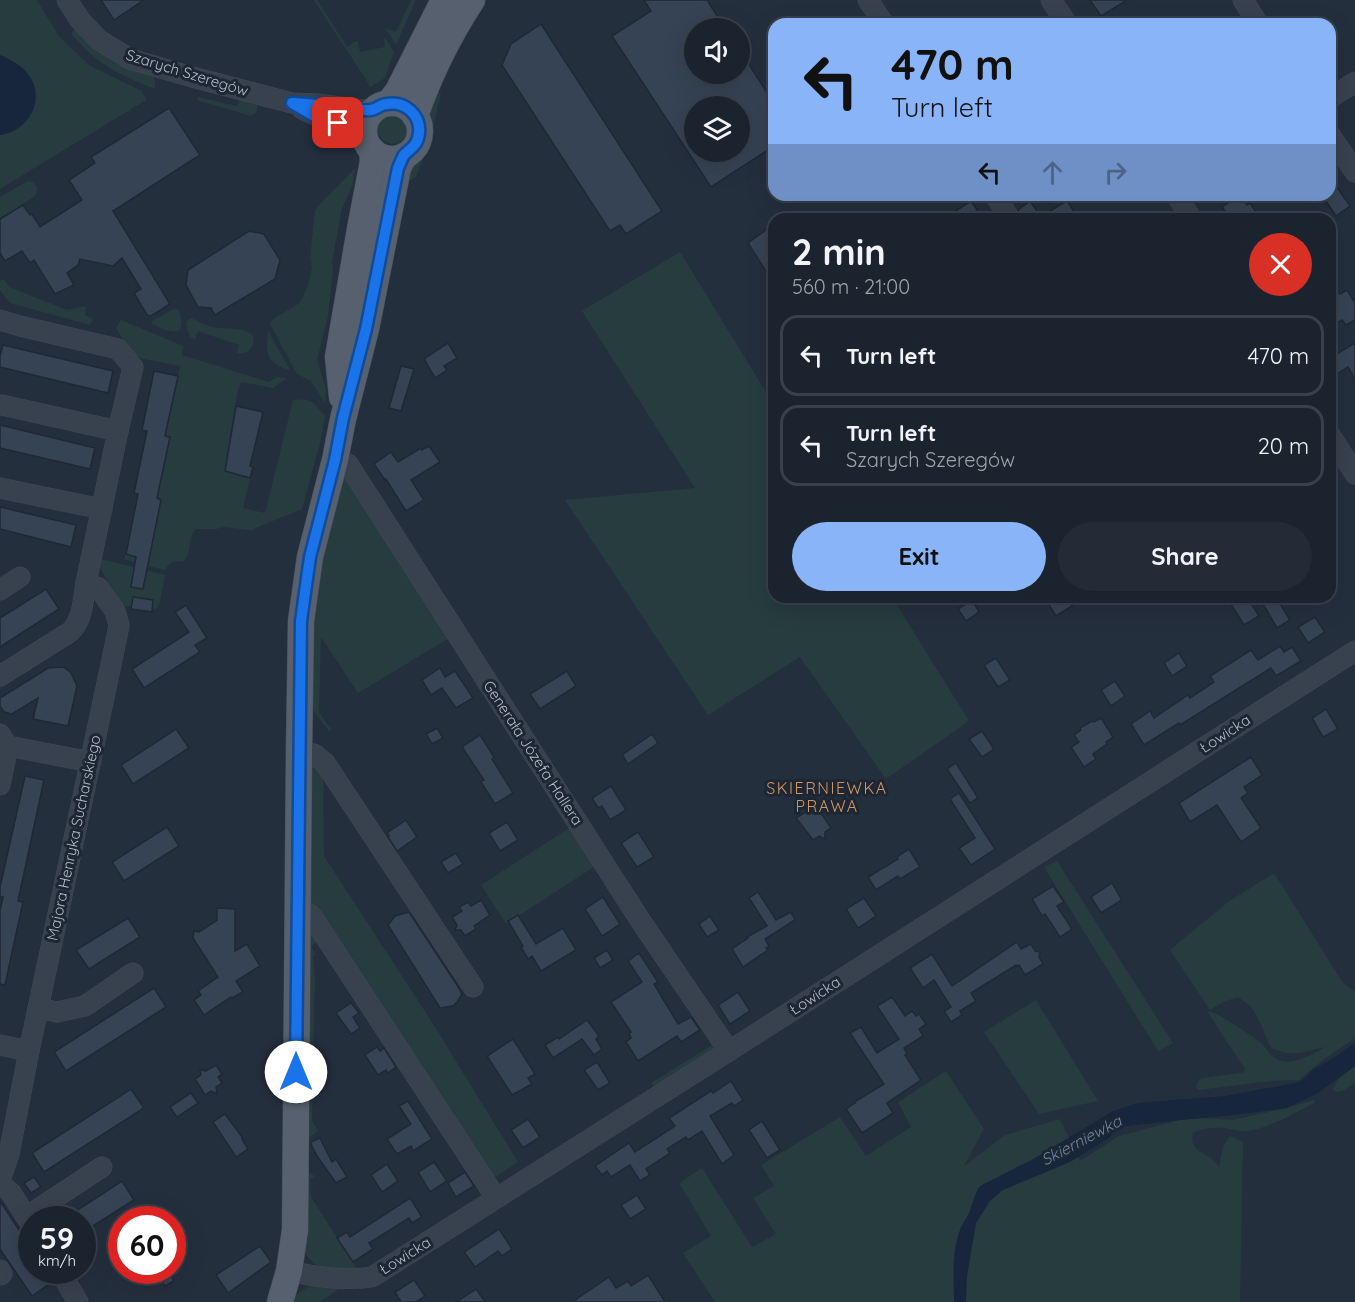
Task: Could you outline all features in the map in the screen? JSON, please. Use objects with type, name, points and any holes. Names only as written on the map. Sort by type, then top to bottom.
[{"type":"main road","points":[[343,418],[338,357],[373,162],[365,126],[368,117],[398,91],[444,0]]},
{"type":"main road","points":[[415,116],[441,53],[472,0]]},
{"type":"main road","points":[[280,1302],[289,1271],[295,1230],[301,621],[310,557],[366,329],[398,168],[404,156],[415,146],[420,131],[411,110],[404,106],[381,106]]},
{"type":"main road","points":[[368,143],[384,157],[404,156]]},
{"type":"street","name":"Szarych Szeregów","points":[[67,0],[80,21],[99,40],[130,59],[292,103],[362,110],[381,106]]},
{"type":"street","points":[[868,0],[880,18]]},
{"type":"street","points":[[1052,0],[1063,18]]},
{"type":"street","points":[[1243,0],[1254,18]]},
{"type":"street","points":[[1336,94],[1355,82]]},
{"type":"street","name":"Szarych Szeregów","points":[[292,103],[314,116],[344,125],[368,143]]},
{"type":"street","points":[[1336,144],[1355,172]]},
{"type":"street","points":[[0,320],[118,349],[130,364],[79,619],[70,632],[0,676]]},
{"type":"street","points":[[2,405],[118,430]]},
{"type":"street","points":[[1336,444],[1355,474]]},
{"type":"street","name":"Generała Józefa Hallera","points":[[335,460],[348,464],[640,920],[729,1051]]},
{"type":"street","points":[[0,488],[102,509]]},
{"type":"street","points":[[0,590],[20,577]]},
{"type":"street","name":"Majora Henryka Sucharskiego","points":[[19,1206],[0,1182],[9,1154],[119,625],[115,610],[105,595],[99,588],[86,583]]},
{"type":"street","name":"Łowicka","points":[[289,1271],[353,1279],[372,1276],[1355,651]]},
{"type":"street","points":[[0,785],[4,740],[91,762]]},
{"type":"street","points":[[299,753],[314,754],[325,763],[472,987]]},
{"type":"street","points":[[297,912],[308,913],[313,918],[496,1198]]},
{"type":"street","points":[[38,1008],[57,1012],[85,1006],[133,974]]},
{"type":"street","points":[[0,1045],[29,1051]]},
{"type":"street","points":[[49,1206],[102,1167]]},
{"type":"street","points":[[0,1270],[2,1274],[0,1275]]},
{"type":"street","points":[[67,1284],[78,1302]]},
{"type":"green space","points":[[0,0],[37,0],[58,35],[90,66],[142,91],[146,100],[0,189]]},
{"type":"green space","points":[[314,0],[317,0],[347,47],[356,41],[360,52],[385,47],[384,36],[394,52],[385,78],[370,87]]},
{"type":"green space","points":[[411,0],[416,0],[396,45],[386,29],[396,32]]},
{"type":"green space","points":[[77,28],[152,73],[155,89],[122,75],[99,61],[72,35]]},
{"type":"green space","points":[[434,90],[441,93],[430,141],[416,177],[408,181],[407,170],[428,141],[430,130],[428,111]]},
{"type":"green space","points":[[198,97],[237,106],[241,98],[259,102],[256,113],[251,116],[200,101]]},
{"type":"green space","points":[[393,114],[404,118],[408,129],[404,140],[393,144],[382,140],[378,129],[382,118]]},
{"type":"green space","points":[[356,167],[352,187],[342,208],[332,262],[328,316],[317,360],[326,389],[325,403],[311,381],[297,374],[270,324],[273,319],[298,304],[302,299],[308,286],[312,267],[310,258],[315,211]]},
{"type":"green space","points":[[30,181],[37,188],[35,196],[0,219],[0,197]]},
{"type":"green space","points":[[680,252],[768,395],[768,603],[896,603],[969,721],[886,779],[800,657],[708,715],[565,500],[695,488],[582,311]]},
{"type":"green space","points":[[4,279],[9,287],[67,310],[86,306],[85,315],[93,318],[90,325],[10,303],[0,290],[0,281]]},
{"type":"green space","points":[[175,309],[178,310],[182,321],[178,331],[161,328],[151,323],[152,321]]},
{"type":"green space","points":[[191,318],[205,325],[249,333],[253,336],[252,347],[245,353],[237,353],[239,345],[198,331],[195,339],[190,337],[186,322]]},
{"type":"green space","points":[[121,320],[183,346],[182,355],[269,382],[277,377],[287,378],[273,388],[241,382],[237,394],[225,471],[250,478],[243,508],[265,513],[293,400],[308,400],[314,404],[325,416],[302,509],[251,530],[224,527],[196,529],[184,561],[172,562],[164,570],[124,559],[126,554],[149,559],[161,500],[157,498],[165,436],[180,366],[134,357],[116,328]]},
{"type":"green space","points":[[268,331],[290,370],[276,364],[269,356],[267,352]]},
{"type":"green space","points":[[341,477],[347,478],[451,637],[358,693],[321,637],[319,713],[331,729],[329,731],[309,705],[312,605]]},
{"type":"green space","points":[[101,559],[165,575],[159,606],[155,609],[122,604],[100,568]]},
{"type":"green space","points":[[314,764],[323,771],[324,856],[430,1019],[518,1162],[491,1180],[310,906],[311,765]]},
{"type":"green space","points":[[569,828],[594,867],[506,924],[481,885]]},
{"type":"green space","points":[[1057,861],[1173,1043],[1158,1051],[1044,867]]},
{"type":"green space","points":[[1274,873],[1343,983],[1355,992],[1355,1038],[1299,1080],[1198,1090],[1196,1087],[1198,1081],[1202,1078],[1240,1073],[1245,1069],[1208,1013],[1209,1011],[1228,1020],[1250,1035],[1279,1060],[1286,1062],[1300,1060],[1325,1047],[1300,1053],[1285,1053],[1271,1048],[1253,1011],[1238,997],[1210,1010],[1170,950],[1228,902]]},
{"type":"green space","points":[[306,920],[321,940],[311,946],[316,955],[313,956],[315,978],[312,1121],[318,1131],[305,1141]]},
{"type":"green space","points":[[1036,1000],[1098,1101],[1039,1114],[984,1032]]},
{"type":"green space","points":[[717,1042],[717,1050],[655,1089],[651,1083]]},
{"type":"green space","points":[[1355,1066],[1355,1083],[1336,1092],[1333,1089],[1336,1082]]},
{"type":"green space","points":[[946,1071],[984,1129],[964,1166],[1005,1135],[1060,1119],[1080,1161],[1119,1136],[1180,1120],[1203,1118],[1232,1120],[1314,1100],[1314,1103],[1291,1115],[1258,1129],[1243,1131],[1213,1128],[1193,1133],[1192,1140],[1197,1149],[1211,1158],[1219,1167],[1223,1147],[1230,1136],[1243,1142],[1240,1302],[715,1302],[683,1253],[711,1236],[679,1183],[702,1168],[752,1247],[776,1234],[753,1198],[774,1186],[761,1165],[840,1117],[866,1156],[911,1127],[898,1102]]},
{"type":"green space","points":[[304,1171],[315,1176],[310,1179],[311,1197],[356,1267],[355,1271],[318,1266],[308,1257],[304,1249]]},
{"type":"green space","points":[[316,1285],[340,1288],[320,1302],[291,1302],[302,1291]]},
{"type":"water","points":[[0,55],[15,63],[28,74],[36,93],[35,103],[27,121],[10,133],[0,135]]},
{"type":"water","name":"Skierniewka","points":[[1355,1042],[1355,1066],[1318,1093],[1287,1108],[1119,1127],[1109,1138],[1070,1162],[1003,1190],[990,1201],[976,1223],[967,1276],[966,1302],[954,1302],[957,1239],[980,1186],[1035,1158],[1113,1111],[1138,1103],[1225,1096],[1295,1083]]},
{"type":"building","points":[[101,0],[144,0],[114,20]]},
{"type":"building","points":[[644,0],[707,0],[719,18],[684,18],[684,84],[750,84],[750,66],[768,94],[768,150],[750,162],[750,96],[684,96],[684,146],[612,36],[651,11]]},
{"type":"building","points":[[1090,0],[1127,0],[1101,16]]},
{"type":"building","points":[[541,24],[662,211],[626,234],[620,225],[610,231],[502,65],[511,44]]},
{"type":"building","points":[[169,108],[200,155],[113,211],[170,304],[151,316],[147,315],[134,293],[141,289],[122,258],[113,266],[80,259],[78,265],[67,273],[74,285],[55,294],[34,260],[30,263],[22,251],[5,261],[0,253],[0,219],[23,205],[40,227],[82,200],[69,180],[95,163],[91,157]]},
{"type":"building","points":[[695,162],[749,162],[711,187]]},
{"type":"building","points":[[1336,186],[1350,206],[1336,216],[1326,201],[1336,201]]},
{"type":"building","points":[[971,201],[978,211],[976,213],[954,212]]},
{"type":"building","points":[[1030,201],[1037,211],[1019,213],[1018,210]]},
{"type":"building","points":[[1067,201],[1075,213],[1047,213]]},
{"type":"building","points":[[1231,201],[1245,201],[1247,205],[1250,203],[1256,212],[1226,213],[1222,207]]},
{"type":"building","points":[[768,228],[768,275],[748,243]]},
{"type":"building","points":[[249,231],[264,234],[280,260],[275,279],[215,315],[211,308],[198,307],[186,285],[188,270]]},
{"type":"building","points":[[1336,289],[1340,294],[1347,290],[1355,303],[1355,320],[1346,325],[1342,320],[1336,324]]},
{"type":"building","points":[[448,343],[457,358],[444,366],[447,370],[435,378],[424,359]]},
{"type":"building","points":[[1355,343],[1355,379],[1348,367],[1336,375],[1336,354]]},
{"type":"building","points":[[3,345],[113,371],[108,393],[0,367]]},
{"type":"building","points":[[401,366],[414,369],[401,411],[389,408]]},
{"type":"building","points":[[154,371],[178,376],[165,436],[170,437],[157,498],[161,500],[143,589],[131,587],[136,557],[126,554],[138,494],[134,493],[147,431],[142,430]]},
{"type":"building","points":[[236,406],[263,412],[250,466],[253,467],[250,478],[225,471]]},
{"type":"building","points":[[0,425],[95,448],[90,469],[0,448]]},
{"type":"building","points":[[429,446],[440,462],[411,480],[424,500],[406,511],[374,464],[391,452],[398,462],[421,448],[422,450]]},
{"type":"building","points":[[0,507],[76,525],[71,547],[0,529]]},
{"type":"building","points":[[46,589],[59,609],[0,647],[0,618]]},
{"type":"building","points":[[133,597],[153,600],[152,612],[131,609]]},
{"type":"building","points":[[967,603],[974,603],[979,612],[966,621],[958,609]]},
{"type":"building","points":[[1048,603],[1077,603],[1056,616]]},
{"type":"building","points":[[1230,603],[1251,603],[1259,616],[1244,625]]},
{"type":"building","points":[[1280,603],[1290,620],[1277,628],[1263,604]]},
{"type":"building","points":[[186,605],[207,638],[195,645],[200,652],[144,688],[132,669],[189,632],[175,612]]},
{"type":"building","points":[[1315,617],[1325,632],[1308,643],[1298,627]]},
{"type":"building","points":[[1280,646],[1284,652],[1292,647],[1301,661],[1276,676],[1271,668],[1144,745],[1131,724],[1150,711],[1154,718],[1188,695],[1190,698],[1214,682],[1210,676],[1251,650],[1258,660]]},
{"type":"building","points":[[1179,653],[1187,666],[1172,676],[1164,663]]},
{"type":"building","points":[[996,658],[1010,680],[998,687],[984,665]]},
{"type":"building","points":[[64,667],[71,673],[77,686],[68,726],[33,719],[38,698],[12,714],[4,712],[0,706],[0,698],[48,668]]},
{"type":"building","points":[[440,668],[445,677],[455,671],[473,698],[456,708],[442,688],[431,695],[422,680]]},
{"type":"building","points":[[567,671],[576,686],[540,709],[530,694]]},
{"type":"building","points":[[1115,681],[1125,696],[1111,706],[1101,690]]},
{"type":"building","points":[[1326,709],[1338,729],[1323,737],[1312,718]]},
{"type":"building","points":[[1101,718],[1113,737],[1093,754],[1096,759],[1084,767],[1071,747],[1079,742],[1074,735],[1081,730],[1080,728]]},
{"type":"building","points":[[437,728],[443,738],[432,744],[426,734]]},
{"type":"building","points":[[176,729],[189,748],[133,784],[121,765]]},
{"type":"building","points":[[982,731],[994,749],[982,757],[969,739]]},
{"type":"building","points":[[652,734],[658,743],[628,764],[622,755]]},
{"type":"building","points":[[480,735],[513,793],[495,804],[481,782],[484,780],[462,747]]},
{"type":"building","points":[[1251,757],[1262,775],[1244,787],[1248,793],[1241,798],[1261,828],[1241,842],[1217,805],[1190,822],[1179,803]]},
{"type":"building","points":[[956,763],[978,798],[970,803],[947,769]]},
{"type":"building","points":[[25,776],[44,780],[18,901],[23,902],[5,985],[0,984],[0,911],[3,897],[0,897],[0,887]]},
{"type":"building","points":[[611,786],[626,810],[610,820],[602,806],[598,808],[592,798]]},
{"type":"building","points":[[959,793],[995,849],[971,865],[959,848],[975,838],[950,799]]},
{"type":"building","points":[[810,809],[813,814],[819,810],[831,828],[825,832],[825,839],[819,836],[813,840],[796,818]]},
{"type":"building","points":[[406,820],[417,837],[397,851],[387,833]]},
{"type":"building","points":[[507,822],[518,840],[500,851],[489,833]]},
{"type":"building","points":[[167,827],[179,846],[124,881],[112,862]]},
{"type":"building","points":[[638,832],[654,857],[637,867],[621,843]]},
{"type":"building","points":[[909,849],[920,867],[900,879],[898,876],[876,890],[868,877],[898,859],[897,857]]},
{"type":"building","points":[[456,853],[463,864],[448,873],[441,862]]},
{"type":"building","points":[[1112,883],[1122,900],[1101,913],[1091,897]]},
{"type":"building","points":[[1053,886],[1064,902],[1057,906],[1072,929],[1060,937],[1045,914],[1042,916],[1032,899]]},
{"type":"building","points":[[758,892],[776,920],[791,912],[795,920],[765,939],[769,946],[766,948],[768,950],[743,967],[732,949],[767,926],[749,898]]},
{"type":"building","points":[[603,897],[620,924],[602,936],[585,909]]},
{"type":"building","points":[[864,898],[876,916],[858,928],[846,909]]},
{"type":"building","points":[[481,900],[490,915],[474,926],[476,929],[465,936],[461,930],[455,930],[457,925],[452,917],[462,911],[459,907],[468,902],[471,906]]},
{"type":"building","points":[[217,908],[235,909],[235,951],[247,944],[260,966],[236,981],[243,992],[204,1015],[194,1000],[201,995],[198,991],[218,977],[193,938],[194,931],[199,932],[217,920]]},
{"type":"building","points":[[409,912],[462,994],[453,1006],[440,1008],[388,925],[395,916]]},
{"type":"building","points":[[518,915],[536,944],[563,928],[576,950],[541,971],[532,956],[528,959],[508,921]]},
{"type":"building","points":[[710,916],[719,930],[707,937],[699,924]]},
{"type":"building","points":[[128,918],[140,937],[89,969],[76,950]]},
{"type":"building","points":[[1017,942],[1021,949],[1031,944],[1035,951],[1040,952],[1039,957],[1043,964],[1025,975],[1019,965],[1016,967],[1016,965],[971,993],[976,1001],[960,1011],[962,1015],[951,1022],[944,1011],[951,1007],[934,980],[923,988],[910,968],[932,954],[952,986]]},
{"type":"building","points":[[607,950],[613,960],[600,968],[594,958]]},
{"type":"building","points":[[639,953],[658,982],[654,984],[678,1024],[691,1017],[700,1030],[681,1042],[677,1036],[638,1061],[626,1042],[631,1038],[629,1033],[631,1032],[611,1002],[642,982],[628,961]]},
{"type":"building","points":[[154,988],[166,1007],[66,1071],[54,1052]]},
{"type":"building","points":[[738,992],[750,1011],[730,1024],[718,1005]]},
{"type":"building","points":[[892,997],[905,1016],[912,1011],[916,1016],[919,1014],[926,1024],[919,1029],[923,1036],[904,1048],[907,1053],[905,1055],[921,1080],[887,1103],[893,1113],[862,1133],[846,1109],[884,1084],[850,1033],[861,1027],[877,1053],[899,1039],[877,1006]]},
{"type":"building","points":[[351,1003],[359,1013],[353,1017],[360,1028],[351,1034],[336,1013]]},
{"type":"building","points":[[587,1020],[599,1036],[596,1039],[602,1049],[594,1055],[582,1039],[553,1058],[545,1045],[558,1037],[559,1039]]},
{"type":"building","points":[[513,1039],[535,1074],[528,1078],[532,1084],[512,1095],[487,1056]]},
{"type":"building","points":[[377,1047],[380,1051],[384,1048],[396,1067],[388,1073],[386,1070],[378,1075],[365,1055]]},
{"type":"building","points":[[597,1062],[610,1083],[598,1090],[584,1070]]},
{"type":"building","points":[[216,1065],[222,1074],[218,1077],[222,1083],[216,1087],[217,1094],[211,1091],[205,1095],[195,1079],[201,1075],[200,1070],[206,1071]]},
{"type":"building","points":[[731,1081],[743,1100],[734,1106],[732,1103],[710,1116],[734,1155],[722,1164],[702,1131],[688,1140],[686,1137],[667,1149],[670,1153],[646,1169],[650,1175],[640,1181],[630,1165],[611,1177],[607,1171],[602,1175],[595,1166],[629,1143],[635,1152],[675,1126],[669,1118]]},
{"type":"building","points":[[131,1089],[144,1108],[44,1172],[32,1153]]},
{"type":"building","points":[[191,1093],[198,1103],[177,1117],[170,1107]]},
{"type":"building","points":[[408,1101],[432,1139],[413,1151],[411,1146],[397,1154],[387,1139],[411,1124],[399,1106]]},
{"type":"building","points":[[225,1114],[248,1149],[236,1157],[213,1122]]},
{"type":"building","points":[[528,1119],[540,1137],[523,1148],[511,1130]]},
{"type":"building","points":[[762,1121],[780,1150],[767,1158],[749,1130]]},
{"type":"building","points":[[320,1138],[332,1162],[336,1159],[347,1177],[336,1183],[311,1144]]},
{"type":"building","points":[[434,1162],[447,1181],[430,1192],[418,1172]]},
{"type":"building","points":[[387,1164],[398,1181],[382,1192],[371,1175]]},
{"type":"building","points":[[465,1172],[474,1186],[456,1197],[448,1183]]},
{"type":"building","points":[[34,1177],[41,1187],[31,1193],[24,1183]]},
{"type":"building","points":[[122,1181],[134,1200],[125,1206],[108,1206],[108,1216],[96,1224],[96,1206],[84,1206]]},
{"type":"building","points":[[637,1195],[646,1209],[630,1219],[621,1205]]},
{"type":"building","points":[[410,1198],[422,1217],[412,1223],[409,1218],[369,1243],[373,1249],[353,1262],[337,1238],[347,1232],[350,1237]]},
{"type":"building","points":[[0,1201],[18,1229],[18,1275],[0,1249]]},
{"type":"building","points":[[499,1229],[512,1249],[502,1256],[498,1251],[475,1267],[464,1252]]},
{"type":"building","points":[[260,1246],[271,1262],[228,1293],[216,1275]]},
{"type":"building","points":[[648,1275],[665,1302],[572,1302],[609,1277],[616,1288],[628,1281],[631,1286]]},
{"type":"building","points":[[414,1280],[425,1296],[416,1302],[401,1302],[395,1292]]},
{"type":"building","points":[[24,1284],[49,1284],[32,1296]]},
{"type":"building","points":[[476,1289],[485,1302],[456,1302]]},
{"type":"district","name":"SKIERNIEWKA PRAWA","points":[[827,797]]},
{"type":"route","points":[[296,1072],[301,621],[310,557],[366,329],[398,168],[404,156],[415,146],[420,131],[411,110],[397,104],[389,103],[378,106],[374,110],[362,110],[292,103],[314,116],[338,123]]}]
